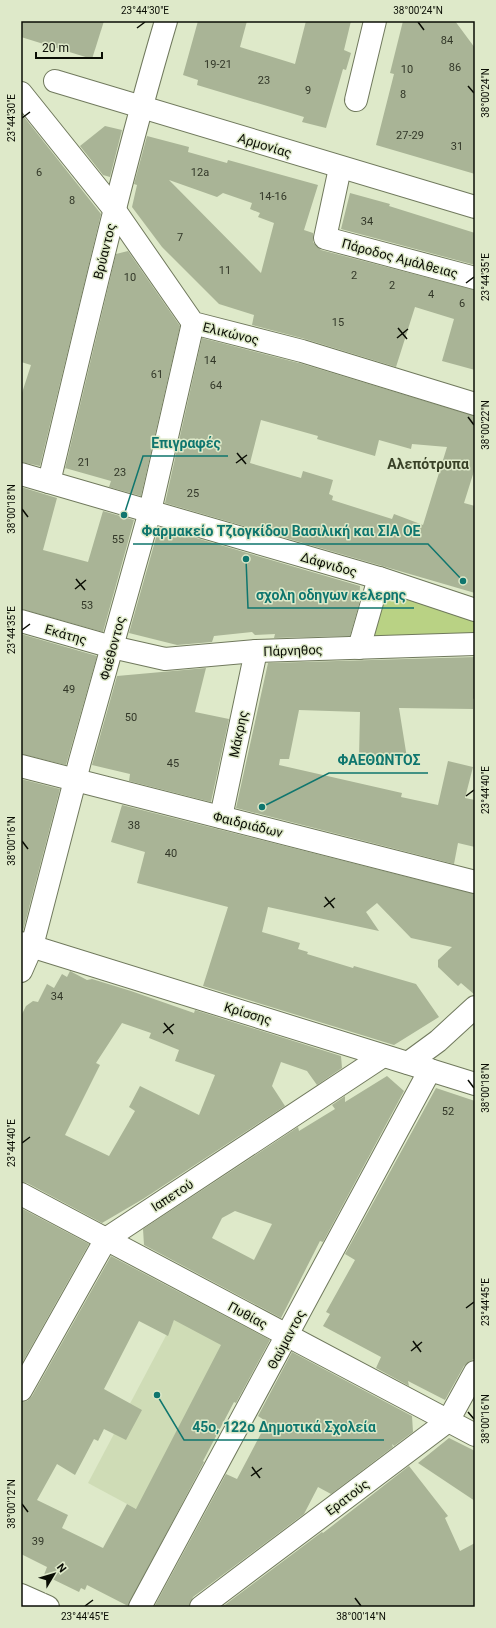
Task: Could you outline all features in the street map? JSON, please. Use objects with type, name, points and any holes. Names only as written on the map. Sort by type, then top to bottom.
[{"type":"street","name":"Βρύαντος","points":[[49,482],[114,209],[141,106],[166,21]]},
{"type":"street","points":[[356,100],[375,21]]},
{"type":"street","name":"Αρμονίας","points":[[55,81],[340,168],[475,207]]},
{"type":"street","name":"Ελικώνος","points":[[21,93],[114,209],[193,323],[302,351],[475,404]]},
{"type":"street","name":"Πάροδος Αμάλθειας","points":[[340,168],[325,238],[475,278]]},
{"type":"street","name":"Φαέθοντος","points":[[21,971],[26,944],[77,780],[150,511],[193,323]]},
{"type":"street","name":"Δάφνιδος","points":[[21,474],[379,578],[475,610]]},
{"type":"street","points":[[359,648],[379,578]]},
{"type":"street","name":"Εκάτης","points":[[21,621],[112,647]]},
{"type":"street","name":"Πάρνηθος","points":[[112,647],[165,659],[256,651],[475,644]]},
{"type":"street","name":"Μάκρης","points":[[221,817],[256,651]]},
{"type":"street","name":"Φαιδριάδων","points":[[21,766],[475,882]]},
{"type":"street","name":"Κρίσσης","points":[[26,944],[475,1084]]},
{"type":"street","points":[[408,1063],[438,1040],[475,1007]]},
{"type":"street","name":"Ιαπετού","points":[[21,1390],[106,1239],[384,1056]]},
{"type":"street","name":"Θαύμαντος","points":[[140,1607],[288,1336],[430,1070]]},
{"type":"street","name":"Πυθίας","points":[[21,1194],[475,1435]]},
{"type":"street","name":"Ερατούς","points":[[201,1607],[448,1421],[475,1372]]},
{"type":"street","points":[[21,1595],[48,1607]]},
{"type":"shaded area","points":[[188,1294],[268,1337],[168,1526],[88,1483]]},
{"type":"green space","points":[[381,587],[475,615],[475,638],[367,637]]},
{"type":"building","points":[[21,21],[104,21],[92,59],[21,37]]},
{"type":"building","points":[[198,21],[247,21],[240,47],[295,64],[306,21],[351,21],[344,50],[351,53],[346,70],[343,69],[326,128],[302,122],[304,117],[197,85],[198,80],[183,75]]},
{"type":"building","points":[[403,21],[455,21],[475,48],[475,174],[376,145],[394,74],[390,73]]},
{"type":"building","points":[[21,113],[101,214],[40,466],[21,462],[21,396],[31,365],[21,362]]},
{"type":"building","points":[[105,126],[122,130],[110,177],[103,175],[80,146]]},
{"type":"building","points":[[147,136],[189,147],[188,152],[227,163],[228,160],[318,185],[304,230],[313,233],[313,242],[321,250],[475,290],[475,370],[442,361],[454,319],[415,307],[396,367],[305,339],[252,325],[254,315],[219,304],[162,247],[132,207],[137,185],[134,184]],"holes":[[[169,180],[217,197],[223,193],[252,203],[250,209],[260,213],[258,217],[274,223],[261,273]]]},
{"type":"building","points":[[350,193],[390,204],[389,206],[475,233],[475,265],[341,229]]},
{"type":"building","points":[[128,251],[180,326],[141,496],[109,487],[111,481],[65,468],[116,254]]},
{"type":"building","points":[[202,338],[299,363],[475,416],[475,468],[464,503],[475,506],[475,593],[165,503]],"holes":[[[261,420],[318,436],[317,439],[375,456],[379,440],[411,449],[412,444],[447,447],[423,525],[394,514],[392,519],[332,500],[333,496],[329,494],[333,480],[303,471],[301,478],[250,463]]]},
{"type":"building","points":[[21,487],[57,498],[43,550],[88,562],[103,511],[134,520],[103,632],[21,609]]},
{"type":"building","points":[[159,527],[360,586],[359,604],[350,636],[274,638],[275,634],[255,635],[252,632],[214,636],[212,642],[177,645],[129,633]]},
{"type":"building","points":[[21,634],[97,656],[66,765],[21,754]]},
{"type":"building","points":[[475,657],[475,698],[473,699],[473,709],[399,708],[407,758],[359,758],[360,712],[299,710],[289,759],[280,759],[279,765],[402,793],[401,797],[438,805],[448,761],[473,767],[465,798],[475,800],[475,847],[458,843],[454,864],[236,808],[268,663]]},
{"type":"building","points":[[206,668],[195,712],[229,719],[211,802],[129,781],[130,774],[92,765],[117,676]]},
{"type":"building","points":[[21,779],[60,789],[23,931],[21,931]]},
{"type":"building","points":[[122,805],[475,894],[475,995],[461,983],[458,986],[438,967],[438,960],[452,947],[411,938],[377,903],[366,912],[379,931],[268,907],[262,932],[300,943],[298,949],[308,952],[307,954],[353,968],[354,966],[416,984],[439,1017],[394,1045],[203,986],[228,907],[137,883],[145,852],[111,842]]},
{"type":"building","points":[[70,971],[87,980],[92,979],[194,1013],[195,1010],[341,1056],[342,1068],[317,1085],[307,1071],[281,1062],[272,1086],[285,1106],[143,1199],[102,1223],[27,1183],[21,1182],[21,1016],[26,1006],[33,1001],[38,1002],[47,984],[54,988],[62,974],[67,977]],"holes":[[[122,1023],[151,1033],[149,1038],[179,1050],[175,1061],[215,1075],[199,1115],[140,1086],[129,1107],[135,1111],[109,1156],[65,1135],[100,1065],[96,1063]]]},
{"type":"building","points":[[387,1076],[404,1091],[323,1242],[320,1241],[281,1318],[144,1245],[143,1229],[298,1127],[299,1131],[335,1109],[332,1105],[345,1096],[345,1102]],"holes":[[[235,1211],[272,1224],[254,1260],[212,1238],[222,1218]]]},
{"type":"building","points":[[436,1088],[475,1101],[475,1358],[464,1366],[445,1400],[408,1381],[409,1386],[376,1368],[381,1357],[323,1326],[330,1314],[326,1312],[355,1260],[345,1254]]},
{"type":"building","points":[[21,1208],[89,1244],[21,1365]]},
{"type":"building","points":[[111,1256],[270,1340],[236,1403],[234,1402],[128,1606],[87,1585],[85,1590],[81,1588],[79,1592],[44,1575],[47,1567],[21,1554],[21,1402],[27,1401],[32,1396]],"holes":[[[174,1320],[221,1345],[136,1509],[127,1504],[103,1548],[62,1528],[68,1515],[37,1500],[57,1464],[75,1475],[94,1439],[98,1441],[104,1429],[126,1440],[142,1410],[104,1389],[139,1321],[168,1336]]]},
{"type":"building","points":[[292,1352],[412,1416],[413,1432],[394,1446],[392,1444],[393,1447],[331,1494],[318,1487],[304,1514],[193,1597],[189,1607],[154,1607],[226,1474],[237,1479],[267,1422],[258,1416]]},
{"type":"building","points":[[449,1438],[475,1451],[475,1501],[418,1463]]},
{"type":"building","points":[[409,1466],[448,1516],[445,1518],[460,1551],[475,1543],[475,1607],[222,1607],[322,1532],[323,1533]]},
{"type":"place","name":"Επιγραφές","points":[[124,515]]},
{"type":"place","name":"σχολη οδηγων κελερης","points":[[246,559]]},
{"type":"place","name":"Φαρμακείο Τζιογκίδου Βασιλική και ΣΙΑ ΟΕ","points":[[463,581]]},
{"type":"place","name":"ΦΑΕΘΩΝΤΟΣ","points":[[262,807]]},
{"type":"place","name":"45ο, 122ο Δημοτικά Σχολεία","points":[[157,1395]]},
{"type":"district","name":"Αλεπότρυπα","points":[[428,464]]}]
